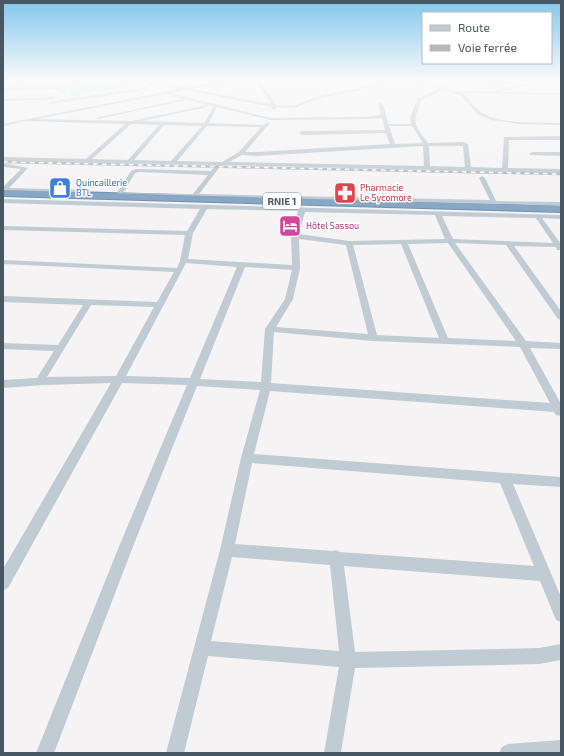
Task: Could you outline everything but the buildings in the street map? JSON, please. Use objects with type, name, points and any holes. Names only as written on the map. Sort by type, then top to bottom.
[{"type":"highway","name":"RNIE 1","points":[[3,194],[194,197],[495,205],[561,209]]},
{"type":"highway","name":"RNIE 1","points":[[3,194],[561,213]]},
{"type":"street","points":[[3,125],[54,114]]},
{"type":"street","points":[[82,122],[117,114]]},
{"type":"street","points":[[87,161],[129,123],[168,114]]},
{"type":"street","points":[[173,162],[205,125],[211,114]]},
{"type":"street","points":[[251,114],[271,119],[365,118],[385,116],[386,126],[393,146]]},
{"type":"street","points":[[3,194],[120,193],[194,197],[220,164],[241,153],[271,119],[272,114]]},
{"type":"street","points":[[414,114],[412,117],[413,125],[426,144],[427,168]]},
{"type":"street","points":[[483,114],[493,118],[520,123],[561,124]]},
{"type":"street","points":[[44,116],[50,121]]},
{"type":"street","points":[[365,118],[386,126]]},
{"type":"street","points":[[24,120],[265,126]]},
{"type":"street","points":[[129,162],[162,124]]},
{"type":"street","points":[[302,133],[413,125]]},
{"type":"street","points":[[505,170],[506,138],[561,138]]},
{"type":"street","points":[[241,153],[257,154],[426,144],[466,145],[468,169]]},
{"type":"street","points":[[532,154],[561,154]]},
{"type":"street","points":[[3,159],[561,171]]},
{"type":"street","points":[[3,165],[25,168],[3,194]]},
{"type":"street","points":[[120,193],[133,172],[138,170],[212,173]]},
{"type":"street","points":[[482,178],[495,205],[561,204]]},
{"type":"street","points":[[3,194],[205,206],[561,217]]},
{"type":"street","points":[[3,584],[184,262],[189,233],[205,206]]},
{"type":"street","points":[[175,753],[227,550],[247,458],[266,387],[270,329],[289,299],[296,268],[295,236],[302,209]]},
{"type":"street","points":[[437,213],[450,241],[523,344],[560,410]]},
{"type":"street","points":[[538,216],[559,247]]},
{"type":"street","points":[[3,228],[189,233]]},
{"type":"street","points":[[295,236],[349,243],[450,241],[559,247]]},
{"type":"street","points":[[404,242],[445,341]]},
{"type":"street","points":[[349,243],[373,338]]},
{"type":"street","points":[[508,243],[561,317]]},
{"type":"street","points":[[3,262],[179,270]]},
{"type":"street","points":[[184,262],[296,268]]},
{"type":"street","points":[[45,753],[125,549],[242,264]]},
{"type":"street","points":[[3,299],[159,305]]},
{"type":"street","points":[[40,381],[88,302]]},
{"type":"street","points":[[270,329],[373,338],[561,346]]},
{"type":"street","points":[[3,346],[60,348]]},
{"type":"street","points":[[3,384],[40,381],[119,379],[266,387],[560,410]]},
{"type":"street","points":[[247,458],[506,479],[561,482]]},
{"type":"street","points":[[506,479],[546,574],[561,615]]},
{"type":"street","points":[[227,550],[546,574]]},
{"type":"street","points":[[334,753],[348,660],[336,557]]},
{"type":"street","points":[[201,648],[348,660],[539,656],[561,652]]},
{"type":"street","points":[[508,753],[561,749]]},
{"type":"railway","points":[[3,162],[561,174]]},
{"type":"place","name":"Quincaillerie BTL","points":[[60,188]]},
{"type":"place","name":"Pharmacie Le Sycomore","points":[[345,193]]},
{"type":"place","name":"Hôtel Sassou","points":[[290,226]]}]
